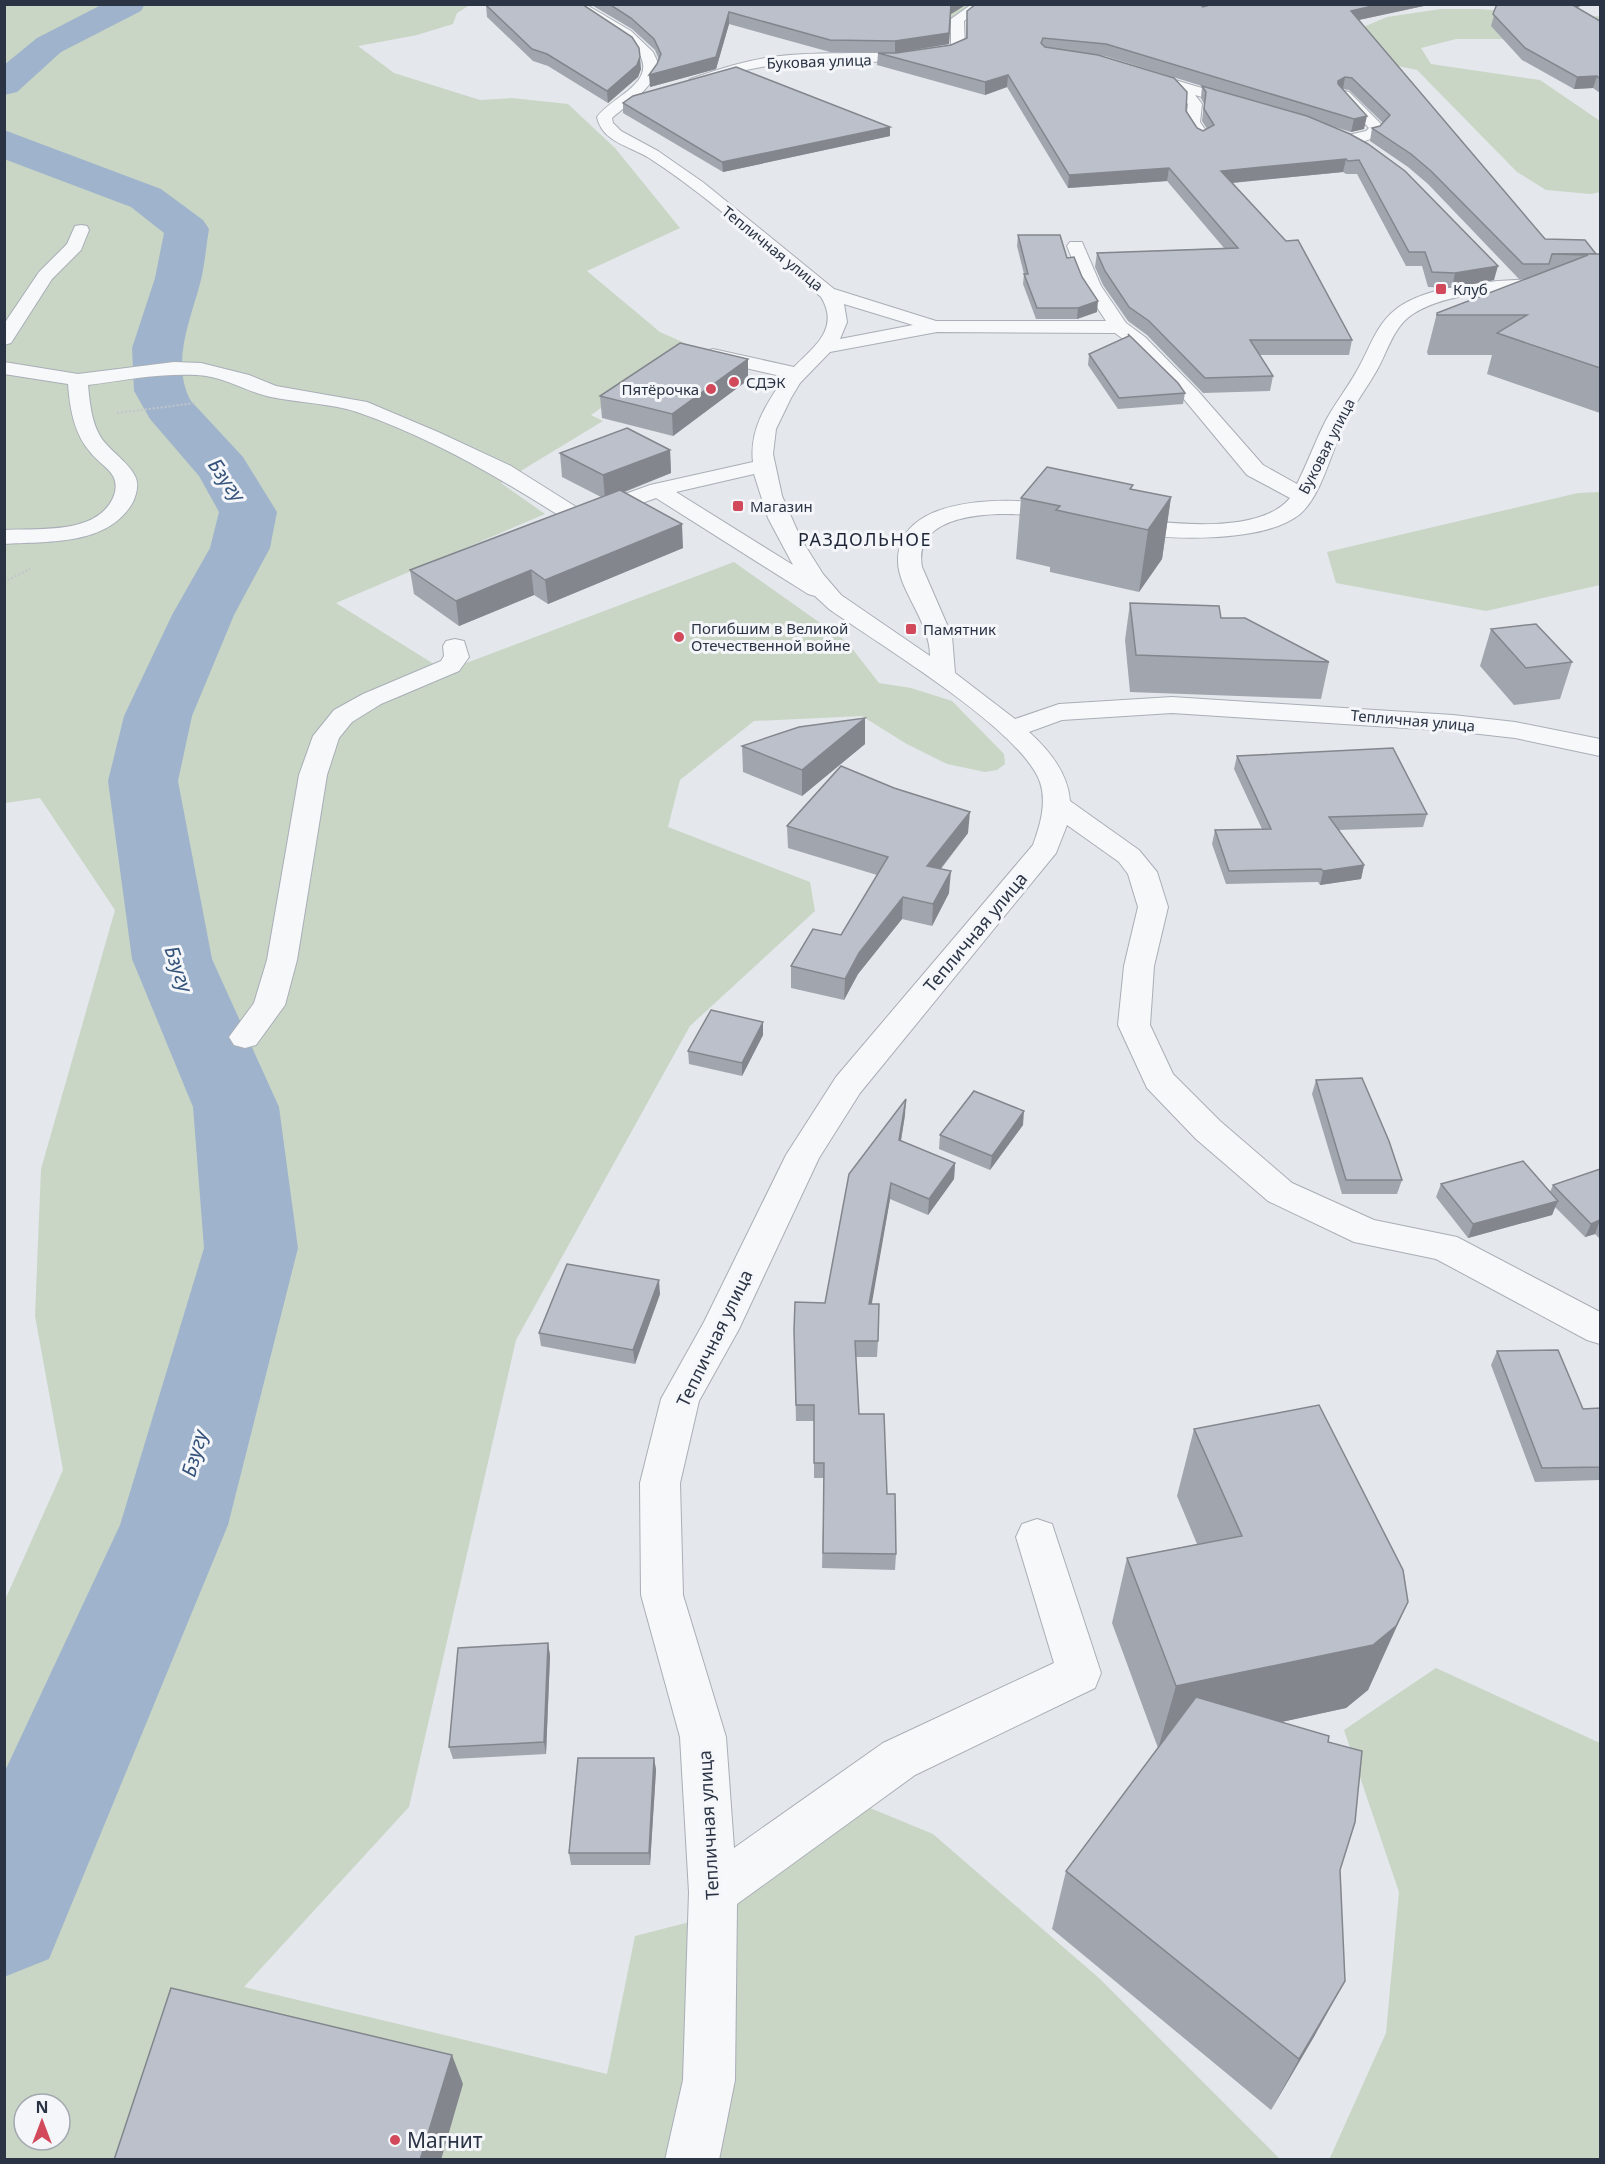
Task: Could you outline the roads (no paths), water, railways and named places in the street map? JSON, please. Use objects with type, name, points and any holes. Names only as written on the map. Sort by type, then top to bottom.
[{"type":"street","name":"Тепличная улица","points":[[574,4],[628,36],[650,55],[654,64],[651,74],[637,97],[604,117],[604,121],[613,133],[666,163],[747,225],[828,293],[837,307],[837,324],[822,348],[799,374],[776,409],[764,435],[763,466],[774,506],[801,558],[825,594],[1011,729],[1041,759],[1053,780],[1057,805],[1053,828],[1046,847],[848,1085],[810,1145],[720,1329],[680,1399],[660,1483],[662,1595],[703,1737],[712,1892],[709,2080],[692,2160]]},
{"type":"street","name":"Буковая улица","points":[[683,86],[732,69],[767,61],[809,58],[895,59],[950,51],[958,48],[957,19],[982,4]]},
{"type":"street","points":[[1122,68],[1255,108]]},
{"type":"street","points":[[1179,85],[1195,104],[1193,122],[1202,137]]},
{"type":"street","points":[[1344,95],[1356,109],[1371,119],[1377,128],[1371,134],[1344,136],[1366,149]]},
{"type":"street","points":[[4,339],[45,276],[75,246],[81,230]]},
{"type":"street","points":[[1076,246],[1092,286],[1119,327],[1138,341],[1190,394],[1254,470],[1301,495]]},
{"type":"street","points":[[1496,269],[1513,286]]},
{"type":"street","name":"Буковая улица","points":[[942,677],[941,639],[909,562],[910,545],[921,531],[941,518],[975,508],[1002,506],[1040,507],[1161,530],[1211,530],[1247,526],[1272,519],[1292,508],[1301,495],[1336,421],[1369,366],[1377,346],[1395,318],[1409,308],[1450,295],[1513,286],[1600,285]]},
{"type":"street","points":[[828,293],[864,306],[937,326]]},
{"type":"street","points":[[822,348],[937,326],[1119,327]]},
{"type":"street","points":[[713,355],[799,374]]},
{"type":"street","points":[[4,368],[78,380],[174,368],[201,369],[243,379],[271,391],[360,406],[431,436],[503,471],[579,518],[658,490],[763,466]]},
{"type":"street","points":[[4,537],[91,529],[114,516],[123,501],[127,486],[124,475],[95,444],[80,408],[78,380]]},
{"type":"street","points":[[658,490],[825,594]]},
{"type":"street","points":[[245,1037],[269,1005],[282,960],[313,775],[326,736],[343,716],[372,699],[450,666],[457,657],[455,646]]},
{"type":"street","name":"Тепличная улица","points":[[1011,729],[1059,712],[1172,705],[1452,723],[1595,739]]},
{"type":"street","points":[[1057,805],[1129,856],[1142,872],[1153,907],[1138,966],[1134,1025],[1159,1080],[1208,1130],[1280,1192],[1367,1232],[1444,1247],[1600,1329]]},
{"type":"street","points":[[712,1892],[899,1759],[1079,1673],[1037,1537]]},
{"type":"waterway","name":"Бзугу","points":[[4,84],[49,45],[129,4]]},
{"type":"waterway","name":"Бзугу","points":[[4,142],[20,151],[146,198],[187,229],[178,278],[157,348],[160,391],[169,408],[223,469],[248,512],[240,548],[203,615],[158,716],[143,781],[172,959],[236,1107],[251,1248],[174,1525],[4,1914]]},
{"type":"place","name":"Клуб","points":[[1441,289]]},
{"type":"place","name":"СДЭК","points":[[734,382]]},
{"type":"place","name":"Пятёрочка","points":[[711,389]]},
{"type":"place","name":"Магазин","points":[[738,506]]},
{"type":"place","name":"Памятник","points":[[911,629]]},
{"type":"place","name":"Погибшим в Великой Отечественной войне","points":[[679,637]]},
{"type":"place","name":"Магнит","points":[[395,2140]]},
{"type":"district","name":"РАЗДОЛЬНОЕ","points":[[865,539]]}]
